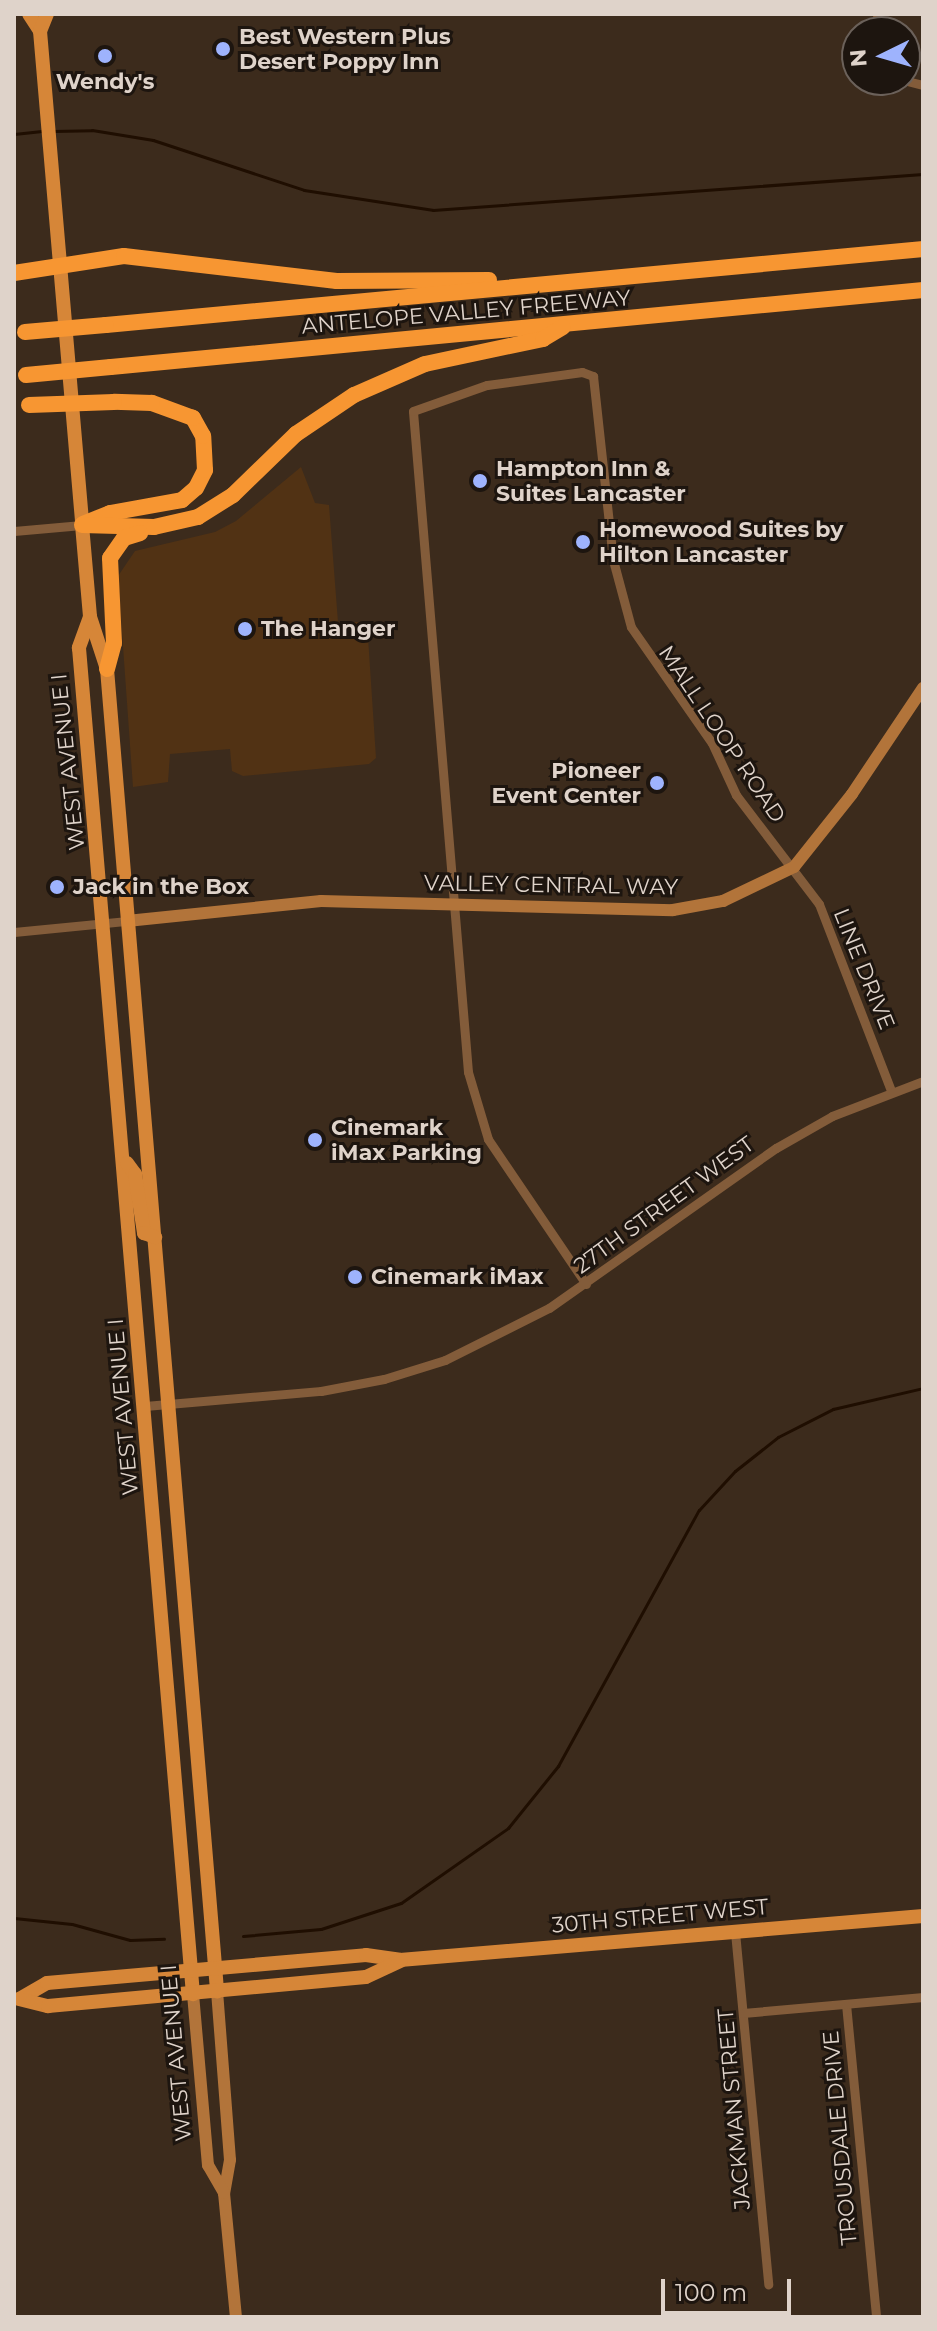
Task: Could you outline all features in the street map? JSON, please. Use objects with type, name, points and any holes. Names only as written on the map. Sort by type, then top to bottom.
[{"type":"highway","name":"ANTELOPE VALLEY FREEWAY","points":[[20,333],[923,249]]},
{"type":"highway","points":[[14,273],[61,262],[124,256],[337,281],[490,280],[530,286]]},
{"type":"highway","name":"ANTELOPE VALLEY FREEWAY","points":[[20,376],[923,290]]},
{"type":"highway","points":[[82,525],[154,527],[178,524],[214,508],[296,434],[383,380],[473,351],[543,339],[566,325]]},
{"type":"highway","points":[[21,405],[152,403],[193,418],[203,436],[205,470],[196,488],[182,500],[110,513],[82,525]]},
{"type":"highway","points":[[107,669],[114,643],[110,558],[124,538],[154,527]]},
{"type":"main road","name":"WEST AVENUE I","points":[[29,14],[40,31]]},
{"type":"main road","name":"WEST AVENUE I","points":[[47,14],[40,31],[82,525],[90,617],[107,669],[217,1991]]},
{"type":"main road","name":"WEST AVENUE I","points":[[90,617],[79,648],[105,923],[193,1994]]},
{"type":"main road","points":[[125,1160],[135,1174],[144,1233],[155,1237]]},
{"type":"main road","name":"30TH STREET WEST","points":[[17,1999],[47,1983],[366,1955],[400,1960],[923,1916]]},
{"type":"main road","name":"30TH STREET WEST","points":[[17,1999],[48,2006],[366,1977],[400,1960]]},
{"type":"street","name":"MALL LOOP ROAD","points":[[454,904],[413,411],[487,385],[582,372],[593,376],[613,560],[631,627],[712,743],[736,795],[794,867]]},
{"type":"street","points":[[14,531],[82,525]]},
{"type":"street","name":"VALLEY CENTRAL WAY","points":[[127,921],[321,901],[673,910],[723,901],[794,867],[852,794],[923,688]]},
{"type":"street","name":"LINE DRIVE","points":[[794,867],[844,959],[891,1091]]},
{"type":"street","points":[[454,904],[475,1105],[503,1163],[586,1284]]},
{"type":"street","points":[[14,932],[127,921]]},
{"type":"street","name":"27TH STREET WEST","points":[[145,1406],[321,1391],[384,1379],[486,1341],[586,1284],[776,1148],[891,1091],[923,1081]]},
{"type":"street","name":"JACKMAN STREET","points":[[735,1932],[768,2284]]},
{"type":"street","name":"WEST AVENUE I","points":[[217,1991],[230,2160],[224,2193],[236,2317]]},
{"type":"street","name":"WEST AVENUE I","points":[[193,1994],[208,2165],[224,2193]]},
{"type":"street","points":[[743,2013],[923,1997]]},
{"type":"street","name":"TROUSDALE DRIVE","points":[[846,2004],[876,2317]]},
{"type":"shaded area","name":"The Hanger","points":[[301,467],[315,503],[329,505],[338,622],[367,622],[376,758],[369,764],[243,776],[232,771],[230,749],[170,754],[168,782],[133,787],[118,576],[135,551],[215,532],[236,521]]},
{"type":"waterway","points":[[53,131],[92,130],[153,140],[304,190],[433,210],[923,174]]},
{"type":"waterway","points":[[14,134],[42,131]]},
{"type":"waterway","points":[[243,1936],[321,1929],[401,1903],[508,1828],[558,1766],[699,1510],[735,1471],[778,1437],[833,1409],[923,1388]]},
{"type":"waterway","points":[[14,1918],[72,1924],[130,1940],[164,1939]]},
{"type":"place","name":"Best Western Plus Desert Poppy Inn","points":[[223,49]]},
{"type":"place","name":"Wendy's","points":[[105,56]]},
{"type":"place","name":"Hampton Inn & Suites Lancaster","points":[[480,481]]},
{"type":"place","name":"Homewood Suites by Hilton Lancaster","points":[[583,542]]},
{"type":"place","name":"The Hanger","points":[[245,629]]},
{"type":"place","name":"Pioneer Event Center","points":[[657,783]]},
{"type":"place","name":"Jack in the Box","points":[[57,887]]},
{"type":"place","name":"Cinemark iMax Parking","points":[[315,1140]]},
{"type":"place","name":"Cinemark iMax","points":[[355,1277]]}]
